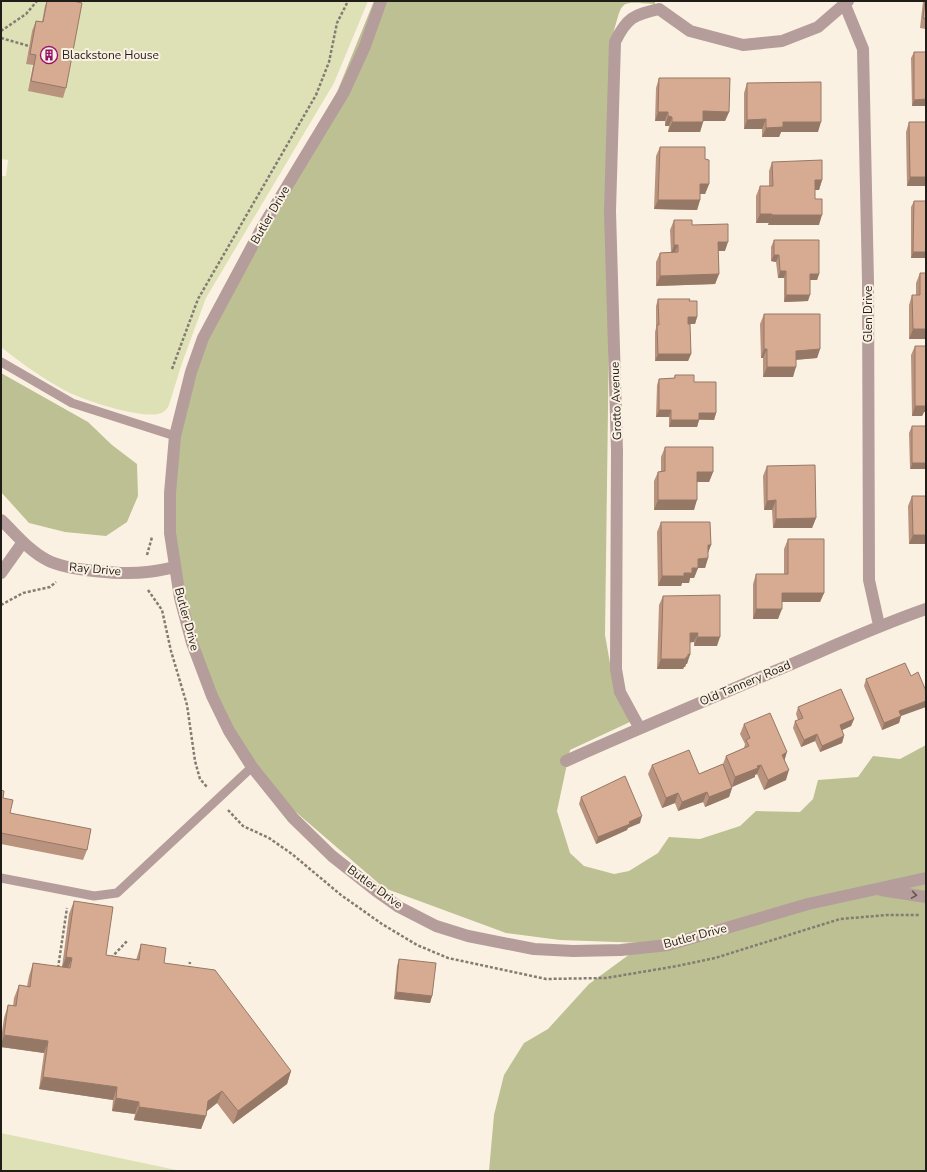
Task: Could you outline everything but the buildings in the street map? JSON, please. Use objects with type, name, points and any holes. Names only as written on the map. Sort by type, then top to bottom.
[{"type":"street","name":"Butler Drive","points":[[381,1],[365,46],[344,92],[263,226],[203,338],[191,372],[175,436],[170,493],[170,533],[174,567],[180,598],[192,643],[212,696],[229,731],[252,767],[293,818],[332,856],[399,907],[436,926],[468,936],[534,948],[573,951],[620,950],[668,945],[808,904],[926,878]]},
{"type":"street","points":[[659,5],[690,30],[743,45],[782,41],[818,27],[846,3]]},
{"type":"street","name":"Glen Drive","points":[[846,3],[863,49],[868,282],[869,580],[879,625]]},
{"type":"street","name":"Grotto Avenue","points":[[640,727],[620,692],[616,669],[617,451],[610,211],[616,42],[622,27],[636,15],[659,5]]},
{"type":"street","name":"Ray Drive","points":[[1,520],[23,542],[46,560],[62,566],[125,573],[146,572],[174,567]]},
{"type":"street","points":[[1,573],[23,542]]},
{"type":"street","name":"Old Tannery Road","points":[[566,761],[640,727],[879,625],[926,609]]},
{"type":"street","name":"Butler Drive","points":[[874,889],[926,898]]},
{"type":"lane","points":[[1,362],[72,403],[175,436]]},
{"type":"lane","points":[[1,878],[94,896],[117,893],[252,767]]},
{"type":"path","points":[[1,31],[26,14],[37,1]]},
{"type":"path","points":[[171,373],[175,358],[198,299],[316,95],[329,62],[337,23],[348,1]]},
{"type":"path","points":[[1,38],[29,46]]},
{"type":"path","points":[[152,535],[147,553],[147,587],[162,610],[171,651],[187,705],[195,761],[200,779],[243,826],[269,838],[292,854],[341,895],[382,924],[416,945],[448,958],[546,979],[606,978],[692,963],[744,950],[840,919],[888,915],[926,915]]},
{"type":"path","points":[[1,605],[22,592],[50,587],[59,578]]},
{"type":"path","points":[[58,971],[68,908]]},
{"type":"path","points":[[107,963],[128,940]]},
{"type":"path","points":[[188,977],[190,962]]},
{"type":"green space","points":[[1,1],[368,1],[334,83],[206,298],[182,363],[169,405],[162,413],[149,415],[124,411],[72,394],[40,375],[1,347],[1,176],[6,176],[8,160],[1,159]],"holes":[[[32,31],[40,32],[28,91],[32,65],[26,63]]]},
{"type":"green space","points":[[374,1],[655,1],[655,4],[628,3],[624,5],[621,9],[613,34],[605,635],[613,680],[632,721],[570,750],[557,811],[570,853],[584,866],[614,874],[629,871],[658,853],[669,837],[700,839],[740,826],[756,811],[800,812],[813,799],[818,780],[858,777],[873,756],[900,759],[926,745],[926,1171],[489,1171],[494,1115],[504,1075],[524,1043],[548,1029],[589,984],[645,943],[560,940],[506,933],[384,888],[290,807],[251,766],[211,700],[173,588],[166,475],[219,298],[337,92]]},
{"type":"green space","points":[[1,373],[88,422],[112,445],[137,464],[138,496],[127,522],[106,536],[65,532],[29,523],[1,492]]},
{"type":"green space","points":[[1,1133],[181,1171],[1,1171]]},
{"type":"place","name":"Blackstone House","points":[[49,55]]}]
